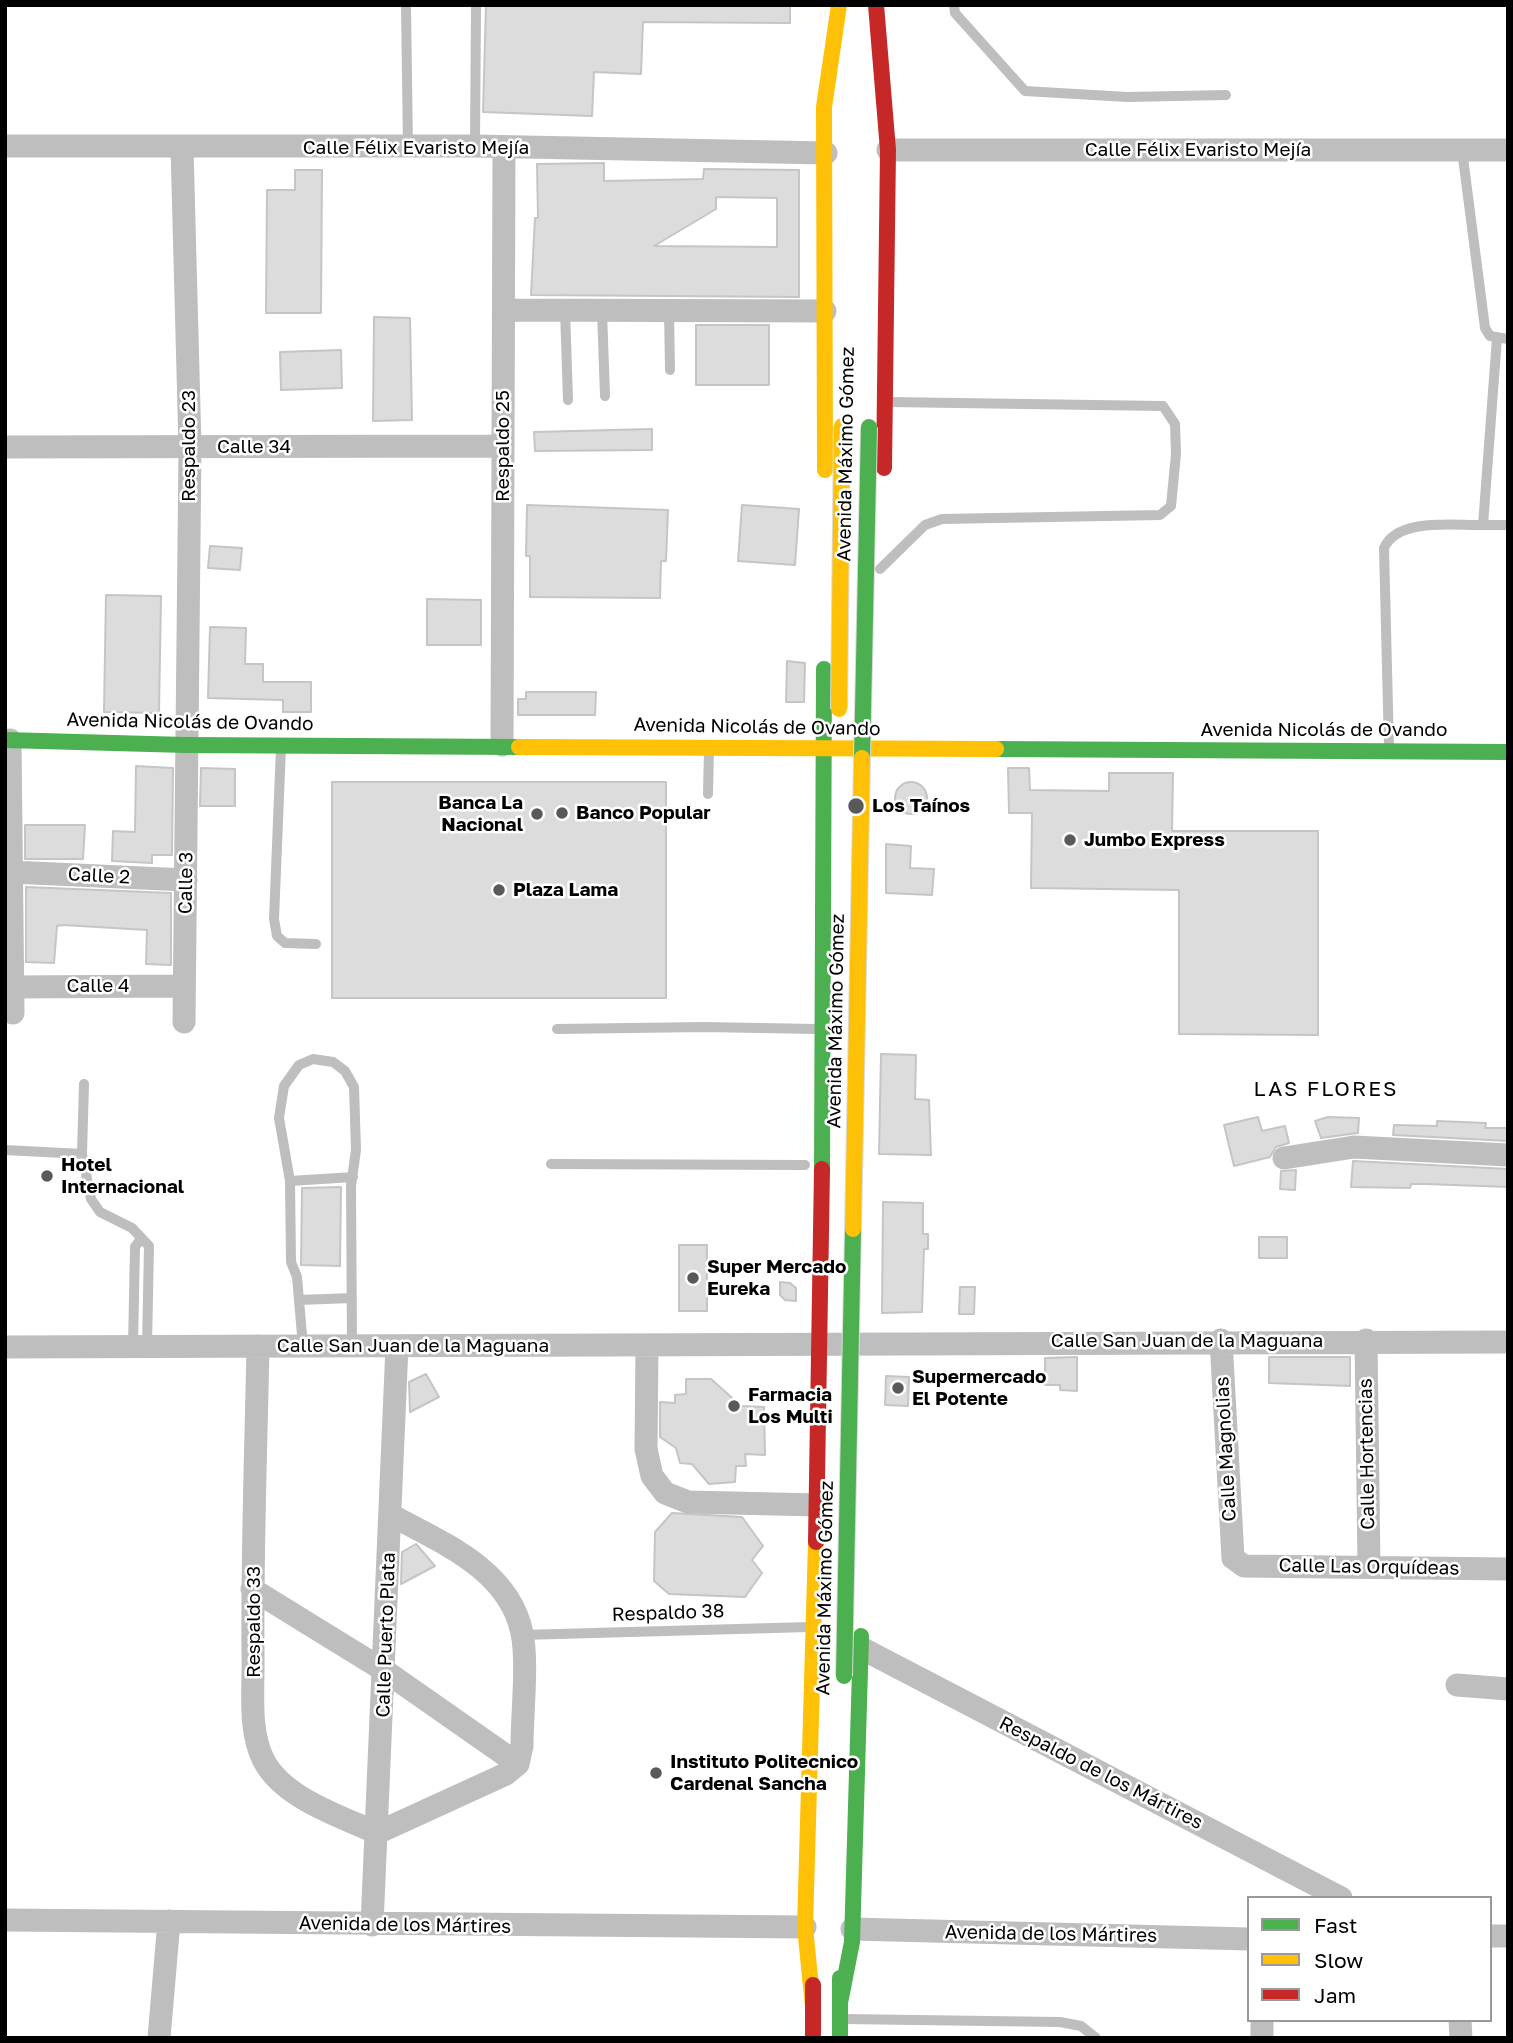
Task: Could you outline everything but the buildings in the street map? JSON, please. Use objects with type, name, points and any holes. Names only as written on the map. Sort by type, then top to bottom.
[{"type":"main road","points":[[840,5],[842,99]]},
{"type":"main road","points":[[813,2007],[805,1927],[821,1343],[826,153],[824,107],[840,5]]},
{"type":"main road","points":[[870,125],[875,5]]},
{"type":"main road","points":[[840,2011],[852,1929],[861,1648],[867,1344],[872,750],[886,402],[888,150],[875,5]]},
{"type":"main road","name":"Avenida Máximo Gómez","points":[[840,2038],[844,1676],[869,330]]},
{"type":"main road","name":"Avenida Máximo Gómez","points":[[813,2038],[836,1048],[842,419]]},
{"type":"main road","name":"Avenida Nicolás de Ovando","points":[[7,740],[186,745],[1508,752]]},
{"type":"street","name":"Calle Félix Evaristo Mejía","points":[[5,145],[408,148],[475,146],[826,153]]},
{"type":"street","name":"Respaldo 23","points":[[182,147],[190,447],[186,745]]},
{"type":"street","name":"Respaldo 25","points":[[502,745],[504,148]]},
{"type":"street","name":"Calle Félix Evaristo Mejía","points":[[888,150],[1508,150]]},
{"type":"street","points":[[503,310],[825,311]]},
{"type":"street","name":"Calle 34","points":[[5,447],[503,446]]},
{"type":"street","points":[[7,740],[13,1013]]},
{"type":"street","name":"Calle 3","points":[[184,1022],[186,745]]},
{"type":"street","name":"Calle 2","points":[[11,872],[186,880]]},
{"type":"street","name":"Calle 4","points":[[12,986],[184,986]]},
{"type":"street","points":[[1284,1158],[1354,1147],[1508,1155]]},
{"type":"street","name":"Calle San Juan de la Maguana","points":[[5,1347],[647,1346],[1221,1340],[1508,1342]]},
{"type":"street","name":"Calle Magnolias","points":[[1221,1340],[1233,1558]]},
{"type":"street","name":"Calle Hortencias","points":[[1366,1340],[1368,1567]]},
{"type":"street","name":"Respaldo 33","points":[[258,1346],[253,1589],[254,1728],[263,1759],[278,1778],[301,1796],[377,1833]]},
{"type":"street","name":"Calle Puerto Plata","points":[[372,1925],[397,1346]]},
{"type":"street","points":[[647,1346],[646,1449],[652,1476],[665,1493],[688,1502],[817,1505]]},
{"type":"street","points":[[377,1833],[506,1774],[518,1764],[522,1746],[523,1635],[502,1589],[482,1568],[391,1515]]},
{"type":"street","name":"Calle Las Orquídeas","points":[[1233,1558],[1244,1566],[1508,1569]]},
{"type":"street","points":[[253,1589],[385,1671],[518,1764]]},
{"type":"street","name":"Respaldo de los Mártires","points":[[861,1648],[1336,1896]]},
{"type":"street","points":[[1457,1685],[1508,1689]]},
{"type":"street","name":"Avenida de los Mártires","points":[[5,1920],[805,1927]]},
{"type":"street","points":[[159,2038],[169,1921]]},
{"type":"street","name":"Avenida de los Mártires","points":[[852,1929],[1247,1939]]},
{"type":"lane","points":[[406,5],[408,148]]},
{"type":"lane","points":[[475,146],[476,5]]},
{"type":"lane","points":[[954,5],[956,13],[1025,91],[1127,97],[1226,95]]},
{"type":"lane","points":[[1462,150],[1485,328],[1490,336],[1502,339],[1483,525]]},
{"type":"lane","points":[[565,310],[568,400]]},
{"type":"lane","points":[[602,311],[605,396]]},
{"type":"lane","points":[[668,312],[670,370]]},
{"type":"lane","points":[[880,569],[918,532],[942,519],[1160,515],[1171,506],[1176,467],[1175,424],[1163,407],[886,402]]},
{"type":"lane","points":[[1390,751],[1384,548],[1389,537],[1407,528],[1508,526]]},
{"type":"lane","points":[[281,745],[274,919],[277,936],[285,943],[316,944]]},
{"type":"lane","points":[[708,794],[709,747]]},
{"type":"lane","points":[[557,1029],[823,1029]]},
{"type":"lane","points":[[303,1346],[299,1300],[291,1262],[290,1181],[280,1108],[284,1086],[299,1065],[313,1059],[333,1062],[345,1071],[354,1087],[356,1150],[353,1177],[352,1346]]},
{"type":"lane","points":[[84,1084],[82,1154],[91,1199],[100,1212],[132,1228],[140,1240],[149,1246],[140,1346]]},
{"type":"lane","points":[[5,1150],[82,1154]]},
{"type":"lane","points":[[551,1164],[805,1165]]},
{"type":"lane","points":[[290,1181],[353,1177]]},
{"type":"lane","points":[[299,1300],[352,1298]]},
{"type":"lane","name":"Respaldo 38","points":[[523,1635],[814,1626]]},
{"type":"lane","points":[[840,2011],[1060,2022],[1081,2026],[1096,2038]]},
{"type":"traffic: fast","points":[[862,758],[869,427]]},
{"type":"traffic: fast","points":[[822,1169],[824,669]]},
{"type":"traffic: fast","points":[[5,740],[186,745],[519,747]]},
{"type":"traffic: fast","points":[[996,749],[1508,752]]},
{"type":"traffic: fast","points":[[844,1676],[853,1229]]},
{"type":"traffic: fast","points":[[840,2003],[852,1942],[861,1636]]},
{"type":"traffic: fast","points":[[840,1978],[840,2038]]},
{"type":"traffic: slow","points":[[825,470],[824,107],[839,5]]},
{"type":"traffic: slow","points":[[839,709],[842,426]]},
{"type":"traffic: slow","points":[[519,747],[996,749]]},
{"type":"traffic: slow","points":[[853,1229],[862,758]]},
{"type":"traffic: slow","points":[[813,2007],[805,1927],[816,1542]]},
{"type":"traffic: jam","points":[[876,5],[888,150],[884,468]]},
{"type":"traffic: jam","points":[[816,1542],[822,1169]]},
{"type":"traffic: jam","points":[[813,1985],[813,2038]]},
{"type":"place","name":"Los Taínos","points":[[856,806]]},
{"type":"place","name":"Banco Popular","points":[[562,813]]},
{"type":"place","name":"Banca La Nacional","points":[[537,814]]},
{"type":"place","name":"Jumbo Express","points":[[1070,840]]},
{"type":"place","name":"Plaza Lama","points":[[499,890]]},
{"type":"place","name":"Hotel Internacional","points":[[47,1176]]},
{"type":"place","name":"Super Mercado Eureka","points":[[693,1278]]},
{"type":"place","name":"Supermercado El Potente","points":[[898,1388]]},
{"type":"place","name":"Farmacia Los Multi","points":[[734,1406]]},
{"type":"place","name":"Instituto Politecnico Cardenal Sancha","points":[[656,1773]]},
{"type":"district","name":"LAS FLORES","points":[[1326,1089]]}]
